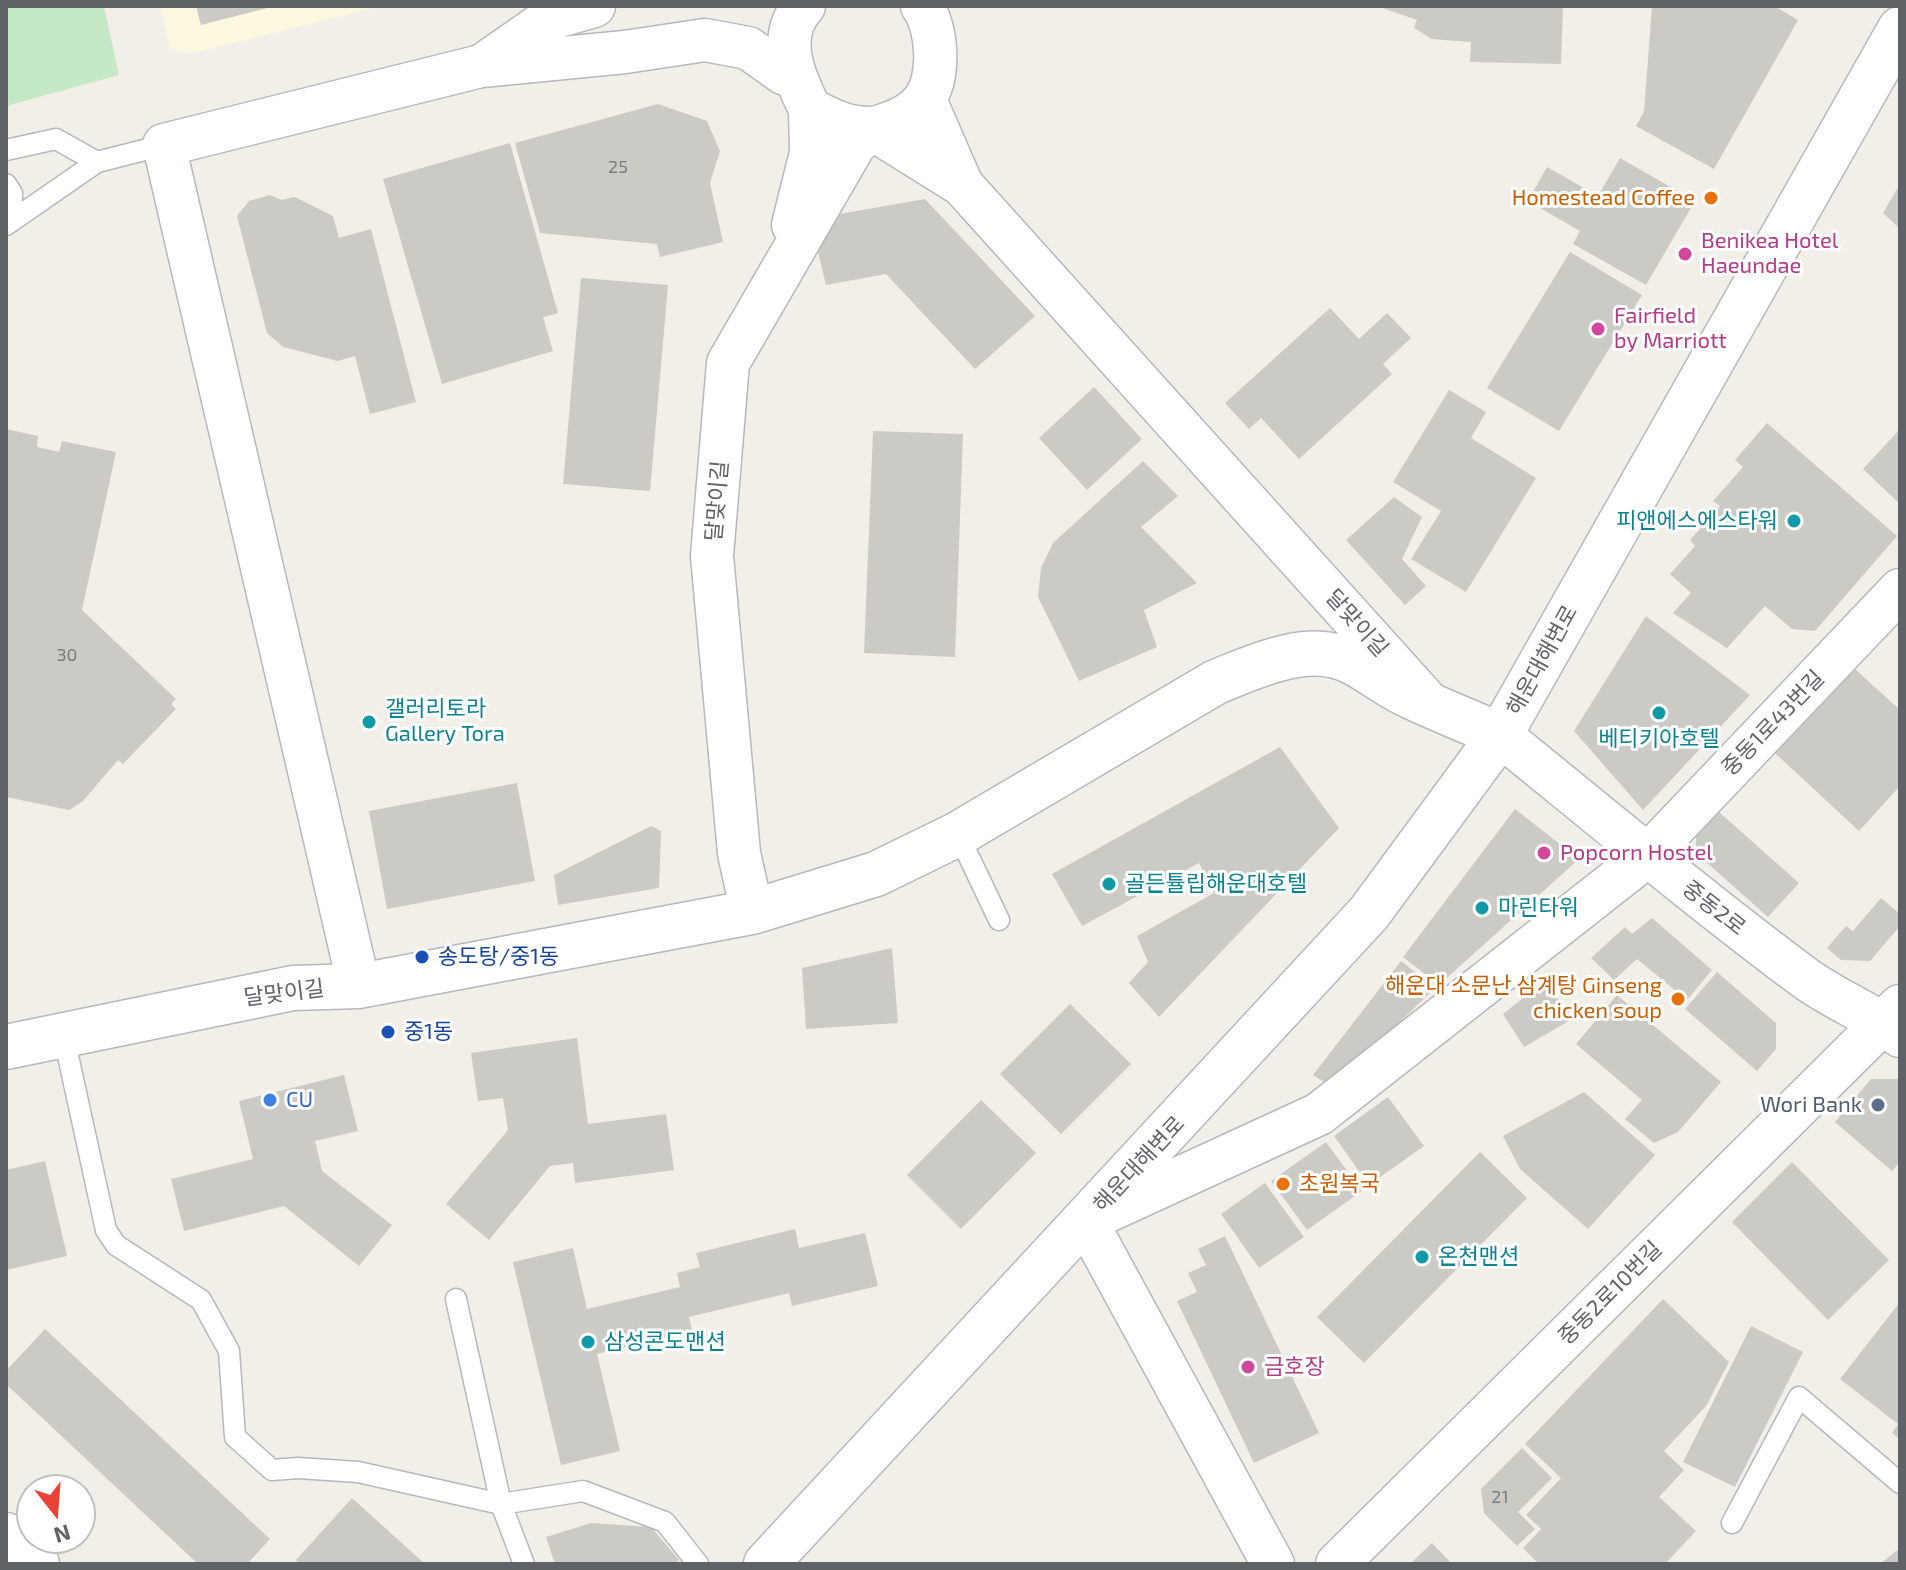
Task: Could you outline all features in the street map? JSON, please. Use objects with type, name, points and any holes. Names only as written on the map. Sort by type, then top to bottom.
[{"type":"main road","name":"해운대해변로","points":[[766,1564],[1369,913],[1500,735],[1900,29]]},
{"type":"main road","name":"달맞이길","points":[[6,1047],[293,988],[359,986],[752,912],[876,874],[958,834],[1216,682],[1291,656],[1318,654],[1349,660],[1410,696],[1500,735]]},
{"type":"main road","points":[[6,1535],[37,1564]]},
{"type":"street","points":[[481,66],[549,19],[594,6]]},
{"type":"street","points":[[782,269],[811,153],[803,93],[790,59],[790,26],[804,6]]},
{"type":"street","points":[[872,129],[903,118],[925,100],[935,66],[934,13]]},
{"type":"street","points":[[359,986],[164,145],[481,66],[625,52],[705,40],[748,48],[783,73],[839,124],[872,129],[962,185]]},
{"type":"street","name":"달맞이길","points":[[925,100],[962,185],[1428,703]]},
{"type":"street","name":"달맞이길","points":[[752,912],[739,853],[712,556],[728,363],[855,144],[872,129]]},
{"type":"street","name":"중동1로43번길","points":[[1647,856],[1900,590]]},
{"type":"street","name":"중동2로","points":[[1500,735],[1647,856],[1805,978],[1895,1022]]},
{"type":"street","name":"해운대해변로","points":[[1086,1221],[1319,1114],[1647,856]]},
{"type":"street","name":"중동2로10번길","points":[[1337,1564],[1895,1022]]},
{"type":"street","points":[[1086,1221],[1273,1564]]},
{"type":"lane","points":[[6,150],[56,139],[97,162]]},
{"type":"lane","points":[[8,223],[97,162],[164,145]]},
{"type":"lane","points":[[6,184],[12,193],[8,223]]},
{"type":"lane","points":[[958,834],[999,920]]},
{"type":"lane","points":[[63,1033],[106,1230],[116,1245],[201,1300],[229,1351],[235,1437],[272,1470],[298,1468],[358,1472],[501,1504],[583,1491],[665,1522],[698,1564]]},
{"type":"lane","points":[[456,1299],[501,1504],[524,1564]]},
{"type":"lane","points":[[1732,1523],[1799,1397],[1900,1483]]},
{"type":"shaded area","points":[[160,6],[383,6],[189,54],[170,48]]},
{"type":"green space","points":[[6,6],[104,6],[119,75],[6,106]]},
{"type":"building","points":[[196,6],[270,6],[271,7],[201,25]]},
{"type":"building","points":[[1377,6],[1563,6],[1561,64],[1470,62],[1471,42],[1432,39],[1414,28],[1417,20]]},
{"type":"building","points":[[1652,6],[1774,6],[1798,20],[1714,169],[1636,126],[1644,112]]},
{"type":"building","points":[[658,104],[707,121],[720,151],[710,183],[723,242],[660,257],[657,244],[540,233],[515,143]]},
{"type":"building","points":[[510,143],[558,313],[543,317],[553,351],[442,384],[383,179]]},
{"type":"building","points":[[1620,158],[1695,201],[1646,285],[1573,244],[1580,231],[1528,201],[1547,167],[1598,196]]},
{"type":"building","points":[[1900,184],[1900,229],[1883,213]]},
{"type":"building","points":[[270,195],[281,200],[295,197],[333,216],[339,238],[371,229],[416,402],[370,414],[355,356],[338,361],[283,347],[267,333],[237,216],[249,201]]},
{"type":"building","points":[[925,199],[1035,316],[975,369],[886,274],[826,285],[814,235],[828,216]]},
{"type":"building","points":[[1570,252],[1642,295],[1559,431],[1487,388]]},
{"type":"building","points":[[581,278],[668,285],[650,491],[563,484]]},
{"type":"building","points":[[1330,308],[1359,339],[1387,313],[1411,338],[1383,364],[1392,374],[1299,459],[1261,418],[1249,429],[1225,403]]},
{"type":"building","points":[[1094,387],[1142,439],[1087,490],[1039,438]]},
{"type":"building","points":[[1449,390],[1486,412],[1471,438],[1536,478],[1466,592],[1411,559],[1441,511],[1393,482]]},
{"type":"building","name":"피앤에스에스타워","points":[[1767,423],[1897,536],[1815,631],[1792,629],[1765,606],[1727,648],[1673,613],[1691,593],[1670,574],[1695,546],[1690,540],[1720,506],[1713,501],[1743,467],[1735,460]]},
{"type":"building","points":[[6,429],[38,436],[37,447],[59,452],[62,441],[116,452],[82,610],[176,699],[171,704],[176,709],[123,764],[118,760],[83,801],[69,810],[6,797]]},
{"type":"building","points":[[1900,429],[1900,504],[1863,469]]},
{"type":"building","points":[[873,431],[963,434],[955,657],[864,653]]},
{"type":"building","points":[[1143,461],[1178,496],[1141,527],[1197,583],[1144,610],[1157,647],[1079,681],[1038,597],[1041,568],[1053,543]]},
{"type":"building","points":[[1394,497],[1422,517],[1402,559],[1426,586],[1405,605],[1346,540]]},
{"type":"building","name":"베티키아호텔","points":[[1646,616],[1750,695],[1643,810],[1574,731]]},
{"type":"building","points":[[1855,669],[1900,710],[1900,786],[1859,831],[1775,753]]},
{"type":"building","name":"골든튤립해운대호텔","points":[[1280,747],[1339,828],[1159,1017],[1129,983],[1148,962],[1137,936],[1214,893],[1199,863],[1082,926],[1052,874]]},
{"type":"building","points":[[517,783],[535,881],[387,909],[369,811]]},
{"type":"building","name":"마린타워","points":[[1515,809],[1579,859],[1439,985],[1403,957]]},
{"type":"building","points":[[1719,812],[1799,883],[1768,917],[1696,853],[1696,837]]},
{"type":"building","points":[[651,826],[661,831],[659,888],[558,905],[554,875]]},
{"type":"building","points":[[1881,898],[1900,914],[1900,926],[1870,961],[1841,960],[1827,948],[1846,926],[1853,931]]},
{"type":"building","points":[[1652,918],[1712,970],[1687,1000],[1637,959],[1614,980],[1591,958],[1625,927],[1632,934]]},
{"type":"building","points":[[892,948],[898,1023],[806,1029],[802,968]]},
{"type":"building","points":[[1401,961],[1435,988],[1377,1044],[1324,1082],[1313,1075]]},
{"type":"building","points":[[1717,972],[1776,1023],[1776,1049],[1757,1071],[1685,1009]]},
{"type":"building","points":[[1543,982],[1574,1018],[1524,1047],[1503,1014]]},
{"type":"building","points":[[1617,995],[1721,1082],[1678,1132],[1654,1143],[1625,1119],[1642,1100],[1576,1044]]},
{"type":"building","points":[[1070,1004],[1131,1064],[1061,1134],[1000,1074]]},
{"type":"building","points":[[577,1038],[588,1124],[666,1114],[674,1170],[575,1183],[573,1163],[550,1166],[489,1240],[446,1204],[508,1130],[503,1098],[478,1101],[471,1053]]},
{"type":"building","points":[[344,1075],[358,1131],[315,1141],[322,1171],[392,1225],[359,1266],[284,1206],[184,1231],[171,1179],[253,1159],[239,1101]]},
{"type":"building","points":[[1871,1079],[1900,1079],[1900,1162],[1892,1171],[1835,1122]]},
{"type":"building","points":[[1584,1092],[1655,1155],[1588,1229],[1520,1169],[1503,1136]]},
{"type":"building","points":[[1388,1097],[1424,1146],[1369,1185],[1334,1136]]},
{"type":"building","points":[[981,1100],[1036,1153],[961,1229],[907,1175]]},
{"type":"building","points":[[1326,1142],[1362,1191],[1307,1230],[1271,1181]]},
{"type":"building","name":"온천맨션","points":[[1480,1152],[1527,1198],[1364,1363],[1317,1317]]},
{"type":"building","points":[[45,1161],[67,1256],[6,1270],[6,1170]]},
{"type":"building","points":[[1792,1162],[1889,1260],[1828,1320],[1732,1222]]},
{"type":"building","points":[[1265,1183],[1304,1237],[1259,1268],[1221,1214]]},
{"type":"building","name":"삼성콘도맨션","points":[[795,1229],[799,1248],[865,1233],[878,1286],[792,1306],[789,1293],[689,1317],[692,1331],[597,1354],[620,1451],[561,1465],[513,1262],[573,1248],[587,1309],[680,1287],[677,1273],[700,1267],[696,1253]]},
{"type":"building","name":"금호장","points":[[1225,1236],[1319,1433],[1254,1463],[1177,1301],[1197,1292],[1188,1273],[1206,1265],[1198,1249]]},
{"type":"building","points":[[1663,1299],[1729,1362],[1706,1406],[1664,1451],[1684,1470],[1659,1497],[1696,1531],[1665,1564],[1539,1564],[1523,1548],[1541,1529],[1526,1515],[1561,1478],[1525,1444]]},
{"type":"building","points":[[1900,1302],[1900,1439],[1892,1433],[1898,1424],[1840,1379]]},
{"type":"building","points":[[1751,1326],[1803,1352],[1735,1487],[1683,1462]]},
{"type":"building","points":[[45,1329],[270,1539],[247,1564],[198,1564],[6,1384],[6,1371]]},
{"type":"building","points":[[1522,1448],[1552,1478],[1518,1512],[1535,1529],[1517,1546],[1484,1513],[1481,1489]]},
{"type":"building","points":[[352,1498],[425,1564],[300,1564],[296,1560]]},
{"type":"building","points":[[591,1523],[651,1527],[679,1560],[674,1564],[555,1564],[546,1537]]},
{"type":"building","points":[[1432,1543],[1452,1564],[1410,1564]]},
{"type":"building","points":[[1900,1548],[1900,1564],[1880,1564]]},
{"type":"place","name":"Homestead Coffee","points":[[1711,198]]},
{"type":"place","name":"Benikea Hotel Haeundae","points":[[1685,254]]},
{"type":"place","name":"Fairfield by Marriott","points":[[1598,329]]},
{"type":"place","name":"피앤에스에스타워","points":[[1794,521]]},
{"type":"place","name":"베티키아호텔","points":[[1659,713]]},
{"type":"place","name":"갤러리토라 Gallery Tora","points":[[369,722]]},
{"type":"place","name":"Popcorn Hostel","points":[[1544,853]]},
{"type":"place","name":"골든튤립해운대호텔","points":[[1109,884]]},
{"type":"place","name":"마린타워","points":[[1482,908]]},
{"type":"place","name":"송도탕/중1동","points":[[422,957]]},
{"type":"place","name":"해운대 소문난 삼계탕 Ginseng chicken soup","points":[[1678,999]]},
{"type":"place","name":"중1동","points":[[388,1032]]},
{"type":"place","name":"CU","points":[[270,1100]]},
{"type":"place","name":"Wori Bank","points":[[1878,1105]]},
{"type":"place","name":"초원복국","points":[[1283,1184]]},
{"type":"place","name":"온천맨션","points":[[1422,1257]]},
{"type":"place","name":"삼성콘도맨션","points":[[588,1342]]},
{"type":"place","name":"금호장","points":[[1248,1367]]}]
